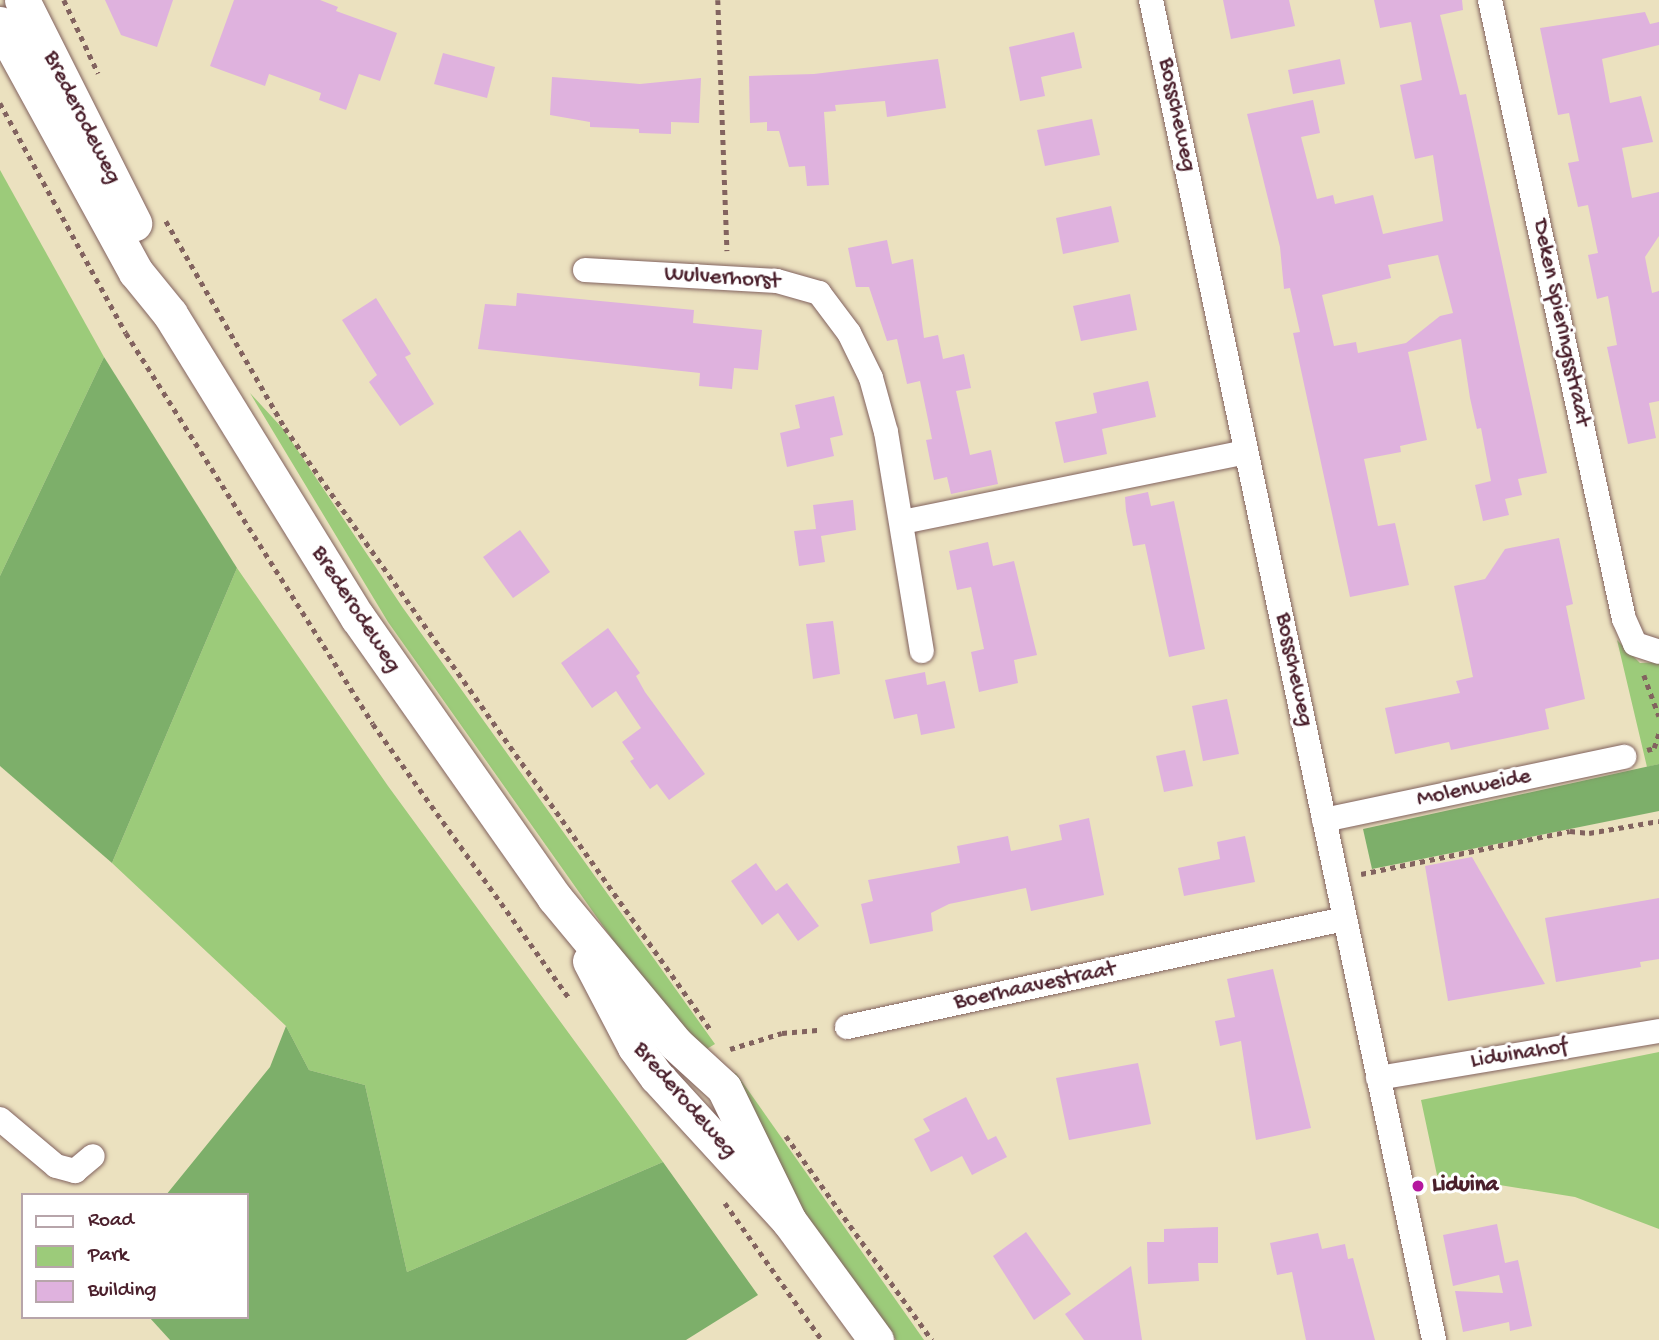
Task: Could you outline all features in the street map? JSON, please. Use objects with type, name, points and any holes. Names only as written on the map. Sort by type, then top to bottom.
[{"type":"main road","name":"Brederodeweg","points":[[22,0],[157,268],[170,314]]},
{"type":"main road","name":"Brederodeweg","points":[[0,23],[136,272],[170,314],[358,618],[554,897],[635,1047],[789,1221],[876,1340]]},
{"type":"street","name":"Bosscheweg","points":[[1152,0],[1434,1340]]},
{"type":"street","name":"Deken Spieringsstraat","points":[[1490,0],[1624,619],[1635,644]]},
{"type":"street","name":"Wulverhorst","points":[[585,270],[777,281],[819,293],[849,333],[871,377],[902,522],[922,651]]},
{"type":"street","points":[[902,522],[1246,452]]},
{"type":"street","points":[[1635,644],[1659,652]]},
{"type":"street","name":"Molenweide","points":[[1324,820],[1623,757]]},
{"type":"street","name":"Boerhaavestraat","points":[[847,1027],[1344,919]]},
{"type":"street","name":"Liduinahof","points":[[1378,1078],[1659,1031]]},
{"type":"street","points":[[0,1119],[56,1166],[75,1171],[93,1156]]},
{"type":"path","points":[[64,0],[100,76]]},
{"type":"path","points":[[718,0],[728,279]]},
{"type":"path","points":[[164,216],[285,428],[718,1040]]},
{"type":"path","points":[[1635,644],[1659,716]]},
{"type":"path","points":[[1336,879],[1570,831],[1589,833],[1659,821]]},
{"type":"path","points":[[733,1062],[725,1051],[782,1033],[847,1027]]},
{"type":"path","points":[[781,1129],[932,1340]]},
{"type":"green space","points":[[0,170],[104,357],[0,576]]},
{"type":"green space","points":[[104,357],[237,568],[112,863],[0,766],[0,576]]},
{"type":"green space","points":[[250,393],[284,430],[403,608],[715,1044],[695,1056],[388,622]]},
{"type":"green space","points":[[237,568],[388,786],[663,1162],[407,1272],[365,1085],[309,1070],[286,1026],[112,863]]},
{"type":"green space","points":[[1617,640],[1640,663],[1659,662],[1659,764],[1647,767]]},
{"type":"green space","points":[[1659,764],[1659,811],[1372,869],[1363,829]]},
{"type":"green space","points":[[286,1026],[309,1070],[365,1085],[407,1272],[663,1162],[758,1295],[686,1340],[170,1340],[151,1319],[248,1319],[248,1193],[168,1193],[270,1067]]},
{"type":"green space","points":[[1659,1052],[1659,1229],[1575,1197],[1437,1175],[1421,1100]]},
{"type":"green space","points":[[736,1073],[924,1340],[896,1340],[781,1181],[715,1085]]},
{"type":"building","points":[[105,0],[173,0],[157,47],[121,35]]},
{"type":"building","points":[[234,0],[320,0],[338,7],[336,11],[397,33],[380,81],[359,74],[346,110],[319,100],[321,93],[269,74],[265,86],[210,66]]},
{"type":"building","points":[[1223,0],[1289,0],[1295,26],[1231,39]]},
{"type":"building","points":[[1374,0],[1462,0],[1463,10],[1440,15],[1460,95],[1466,94],[1547,473],[1518,479],[1522,495],[1505,499],[1509,515],[1483,521],[1475,485],[1491,481],[1481,428],[1477,429],[1470,398],[1461,339],[1408,352],[1427,440],[1400,446],[1401,452],[1364,459],[1378,526],[1395,523],[1409,585],[1350,597],[1293,333],[1300,332],[1290,288],[1284,289],[1280,247],[1247,114],[1313,100],[1320,133],[1301,137],[1317,199],[1333,195],[1335,204],[1373,195],[1383,234],[1443,221],[1433,155],[1415,159],[1400,85],[1422,80],[1411,22],[1380,28]],"holes":[[[1438,255],[1453,313],[1440,316],[1406,343],[1358,353],[1356,342],[1334,346],[1322,295],[1391,278],[1388,265]]]},
{"type":"building","points":[[1645,12],[1650,24],[1659,22],[1659,45],[1602,59],[1610,103],[1641,96],[1653,142],[1622,148],[1632,198],[1659,192],[1659,236],[1645,257],[1652,293],[1659,291],[1659,401],[1649,403],[1656,438],[1628,444],[1607,347],[1617,345],[1608,296],[1597,299],[1588,255],[1598,253],[1588,205],[1578,207],[1568,163],[1579,161],[1569,113],[1558,115],[1540,28]]},
{"type":"building","points":[[1074,32],[1082,68],[1041,77],[1045,96],[1020,101],[1009,47]]},
{"type":"building","points":[[443,53],[495,67],[487,98],[434,84]]},
{"type":"building","points":[[938,59],[946,108],[887,117],[885,101],[835,105],[836,111],[824,112],[829,185],[807,186],[805,166],[789,167],[779,131],[767,131],[767,122],[750,123],[749,76],[814,74]]},
{"type":"building","points":[[1340,59],[1345,84],[1293,94],[1288,70]]},
{"type":"building","points":[[552,77],[640,84],[701,78],[699,123],[671,122],[671,134],[639,133],[639,129],[590,127],[590,122],[550,115]]},
{"type":"building","points":[[1092,119],[1100,155],[1045,166],[1037,130]]},
{"type":"building","points":[[1111,206],[1119,242],[1063,254],[1056,218]]},
{"type":"building","points":[[887,240],[892,264],[913,259],[924,338],[938,335],[943,359],[964,354],[971,388],[956,391],[970,455],[991,450],[998,484],[951,494],[947,477],[934,480],[926,440],[932,439],[920,381],[907,384],[897,339],[887,341],[869,287],[856,287],[848,248]]},
{"type":"building","points":[[517,293],[694,310],[693,323],[762,330],[758,370],[734,368],[732,389],[699,386],[700,373],[478,349],[485,304],[516,306]]},
{"type":"building","points":[[1130,294],[1137,330],[1081,341],[1073,306]]},
{"type":"building","points":[[376,298],[411,354],[405,357],[434,404],[400,426],[369,382],[377,375],[342,320]]},
{"type":"building","points":[[1148,381],[1156,417],[1102,429],[1107,454],[1064,463],[1055,422],[1097,413],[1093,393]]},
{"type":"building","points":[[834,396],[843,435],[830,438],[834,456],[787,467],[780,433],[800,428],[795,405]]},
{"type":"building","points":[[1148,492],[1151,506],[1174,501],[1205,649],[1169,657],[1145,544],[1133,546],[1126,511],[1125,497]]},
{"type":"building","points":[[853,500],[856,530],[821,536],[825,562],[799,566],[794,531],[816,529],[813,505]]},
{"type":"building","points":[[520,530],[550,572],[513,598],[483,557]]},
{"type":"building","points":[[1559,538],[1573,604],[1566,606],[1585,699],[1545,709],[1549,729],[1451,750],[1449,742],[1395,754],[1385,708],[1460,693],[1456,681],[1473,677],[1454,586],[1485,579],[1505,549]]},
{"type":"building","points":[[988,542],[993,566],[1014,561],[1037,655],[1014,660],[1018,683],[979,692],[971,652],[984,649],[971,587],[957,590],[949,551]]},
{"type":"building","points":[[833,621],[840,674],[813,679],[806,624]]},
{"type":"building","points":[[608,628],[640,673],[636,676],[645,692],[705,774],[669,800],[657,784],[650,789],[630,761],[634,759],[622,742],[641,728],[616,691],[592,708],[561,663]]},
{"type":"building","points":[[925,672],[927,685],[945,681],[955,728],[921,735],[917,714],[894,719],[885,680]]},
{"type":"building","points":[[1227,699],[1239,754],[1203,761],[1192,706]]},
{"type":"building","points":[[1185,750],[1193,786],[1164,792],[1156,756]]},
{"type":"building","points":[[1089,818],[1104,895],[1031,911],[1026,888],[949,904],[931,913],[933,931],[870,944],[861,904],[873,901],[868,880],[960,863],[957,846],[1008,836],[1011,851],[1062,840],[1059,825]]},
{"type":"building","points":[[1245,836],[1255,882],[1184,896],[1178,868],[1220,859],[1217,842]]},
{"type":"building","points":[[1472,857],[1545,984],[1448,1001],[1425,866]]},
{"type":"building","points":[[756,863],[776,891],[787,883],[819,926],[798,941],[778,913],[762,925],[731,881]]},
{"type":"building","points":[[1659,898],[1659,959],[1640,962],[1641,967],[1556,982],[1545,918]]},
{"type":"building","points":[[1273,969],[1311,1128],[1256,1140],[1241,1041],[1220,1046],[1215,1021],[1235,1017],[1227,979]]},
{"type":"building","points":[[1138,1063],[1151,1124],[1069,1140],[1056,1078]]},
{"type":"building","points":[[966,1097],[988,1140],[996,1136],[1007,1157],[972,1175],[962,1156],[931,1172],[914,1139],[930,1131],[923,1119]]},
{"type":"building","points":[[1497,1224],[1505,1263],[1518,1260],[1532,1326],[1510,1331],[1509,1322],[1463,1332],[1455,1291],[1503,1293],[1499,1275],[1453,1286],[1443,1235]]},
{"type":"building","points":[[1218,1227],[1218,1263],[1198,1263],[1199,1281],[1148,1284],[1147,1242],[1164,1242],[1164,1229]]},
{"type":"building","points":[[1026,1232],[1071,1294],[1034,1320],[993,1256]]},
{"type":"building","points":[[1318,1233],[1322,1249],[1345,1244],[1348,1259],[1353,1258],[1375,1340],[1306,1340],[1292,1272],[1277,1275],[1270,1243]]},
{"type":"building","points":[[1131,1266],[1142,1340],[1084,1340],[1065,1314]]},
{"type":"place","name":"Liduina","points":[[1418,1186]]}]
